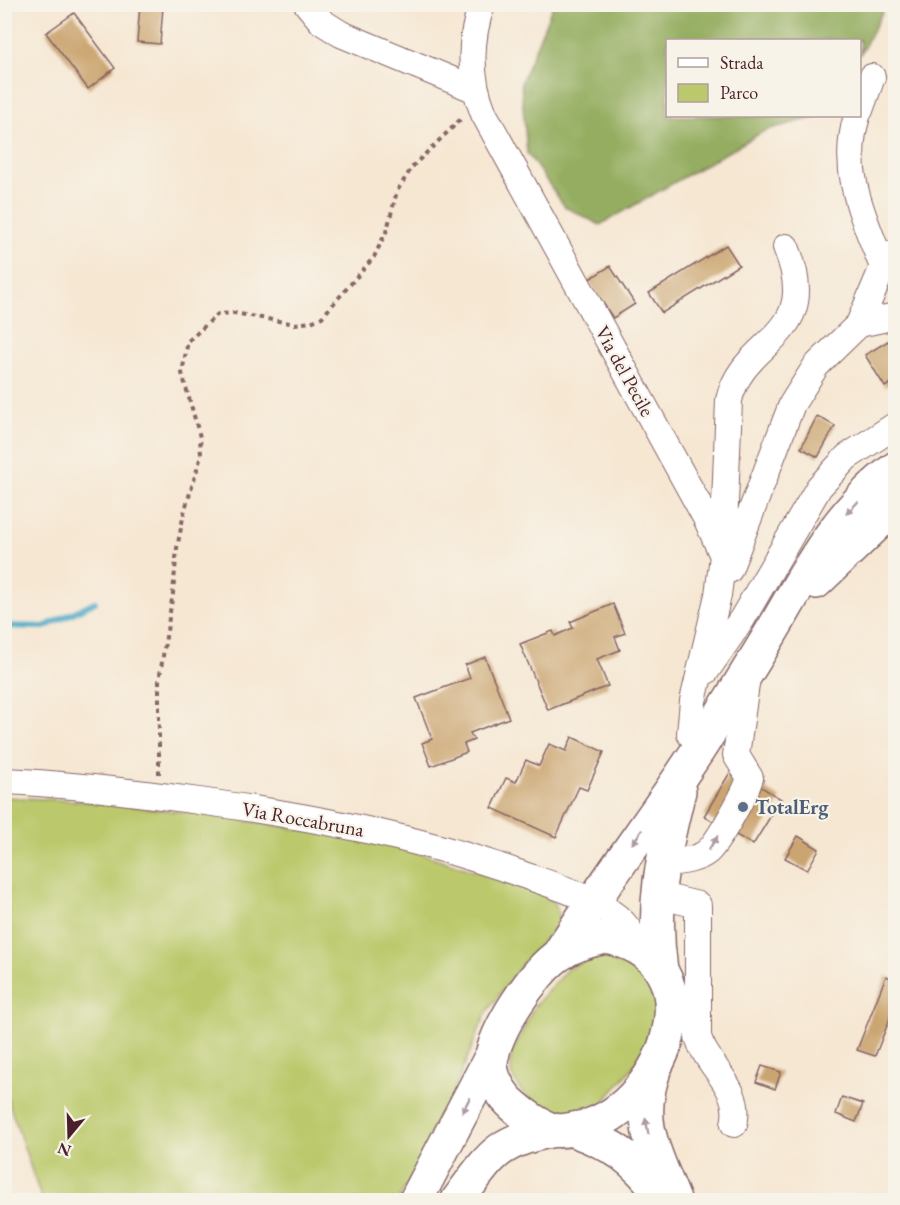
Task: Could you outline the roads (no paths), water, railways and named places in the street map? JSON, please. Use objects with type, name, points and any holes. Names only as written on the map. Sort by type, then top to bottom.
[{"type":"main road","points":[[416,1200],[493,1053],[503,1027],[520,999],[536,977],[559,954],[592,901],[683,772],[749,669],[829,536],[848,512],[896,468]]},
{"type":"main road","points":[[777,623],[847,550],[896,506]]},
{"type":"main road","points":[[674,1200],[646,1129],[646,1100],[657,1064],[669,1040],[672,1018],[656,938],[659,879],[683,772]]},
{"type":"main road","points":[[559,954],[590,939],[606,937],[638,947],[661,970]]},
{"type":"main road","points":[[493,1053],[493,1076],[509,1102],[534,1121],[597,1138],[628,1156],[666,1200]]},
{"type":"main road","points":[[458,1200],[480,1170],[506,1144],[517,1138],[563,1130],[609,1117],[634,1094],[657,1064]]},
{"type":"street","points":[[307,4],[322,22],[341,34],[478,96]]},
{"type":"street","name":"Via del Pecile","points":[[482,4],[472,39],[478,96],[489,126],[707,520],[723,556]]},
{"type":"street","points":[[861,107],[872,77]]},
{"type":"street","points":[[718,595],[742,541],[792,404],[816,366],[859,324],[890,259],[858,204],[851,176],[851,145],[857,117]]},
{"type":"street","points":[[702,743],[690,734],[697,684],[718,595],[723,556],[729,470],[729,400],[732,389],[743,371],[779,334],[793,308],[797,282],[786,247]]},
{"type":"street","points":[[859,324],[896,316]]},
{"type":"street","points":[[697,684],[742,619],[819,487],[847,457],[896,426]]},
{"type":"street","points":[[734,1124],[736,1106],[731,1090],[706,1058],[698,1037],[698,905],[659,879],[708,852],[747,791],[750,778],[736,755],[749,669]]},
{"type":"street","name":"Via Roccabruna","points":[[4,781],[157,795],[290,814],[409,839],[470,856],[592,901],[618,918],[632,933],[638,947]]},
{"type":"waterway","points":[[4,626],[44,627],[95,602]]},
{"type":"place","name":"TotalErg","points":[[743,807]]}]
